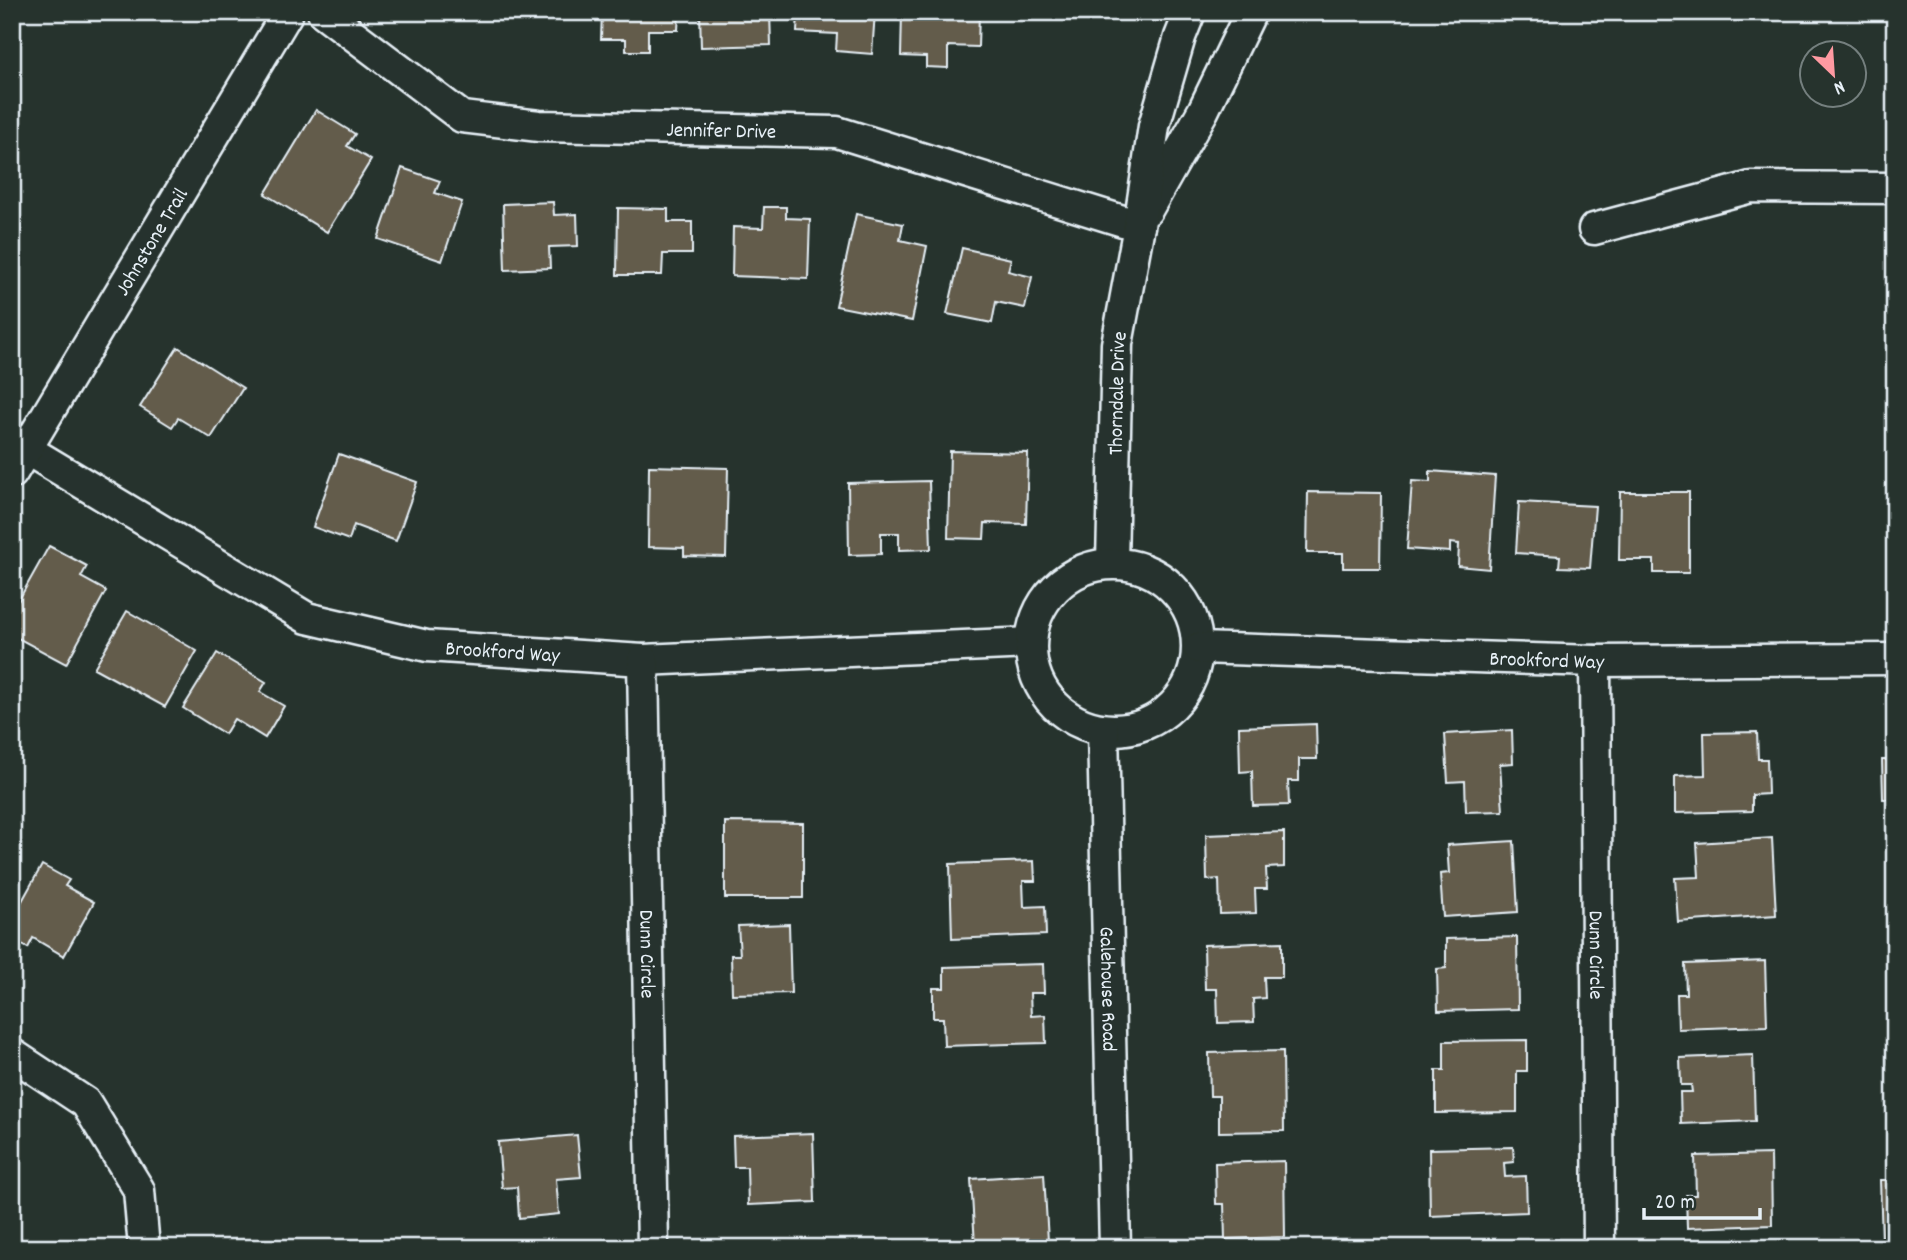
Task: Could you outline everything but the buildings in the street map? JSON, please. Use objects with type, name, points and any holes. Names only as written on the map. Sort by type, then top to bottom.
[{"type":"street","name":"Johnstone Trail","points":[[19,461],[288,12]]},
{"type":"street","name":"Jennifer Drive","points":[[323,12],[462,117],[539,126],[837,132],[1139,226]]},
{"type":"street","name":"Thorndale Drive","points":[[1112,564],[1117,344],[1154,126],[1190,12]]},
{"type":"street","name":"Thorndale Drive","points":[[1139,226],[1203,111],[1251,12]]},
{"type":"street","points":[[1594,229],[1751,187],[1895,188]]},
{"type":"street","name":"Brookford Way","points":[[19,461],[307,618],[427,646],[643,660],[1030,642]]},
{"type":"street","points":[[1112,564],[1139,567],[1163,579],[1182,597],[1195,621],[1199,648],[1185,693],[1150,723],[1103,730],[1073,721],[1050,701],[1035,674],[1030,642],[1043,603],[1072,575],[1112,564]]},
{"type":"street","name":"Brookford Way","points":[[1199,648],[1595,661],[1895,659]]},
{"type":"street","name":"Dunn Circle","points":[[643,660],[653,1248]]},
{"type":"street","name":"Dunn Circle","points":[[1595,661],[1599,1248]]},
{"type":"street","name":"Galehouse Road","points":[[1103,730],[1115,1248]]},
{"type":"street","points":[[12,1054],[86,1102],[139,1191],[145,1248]]}]
